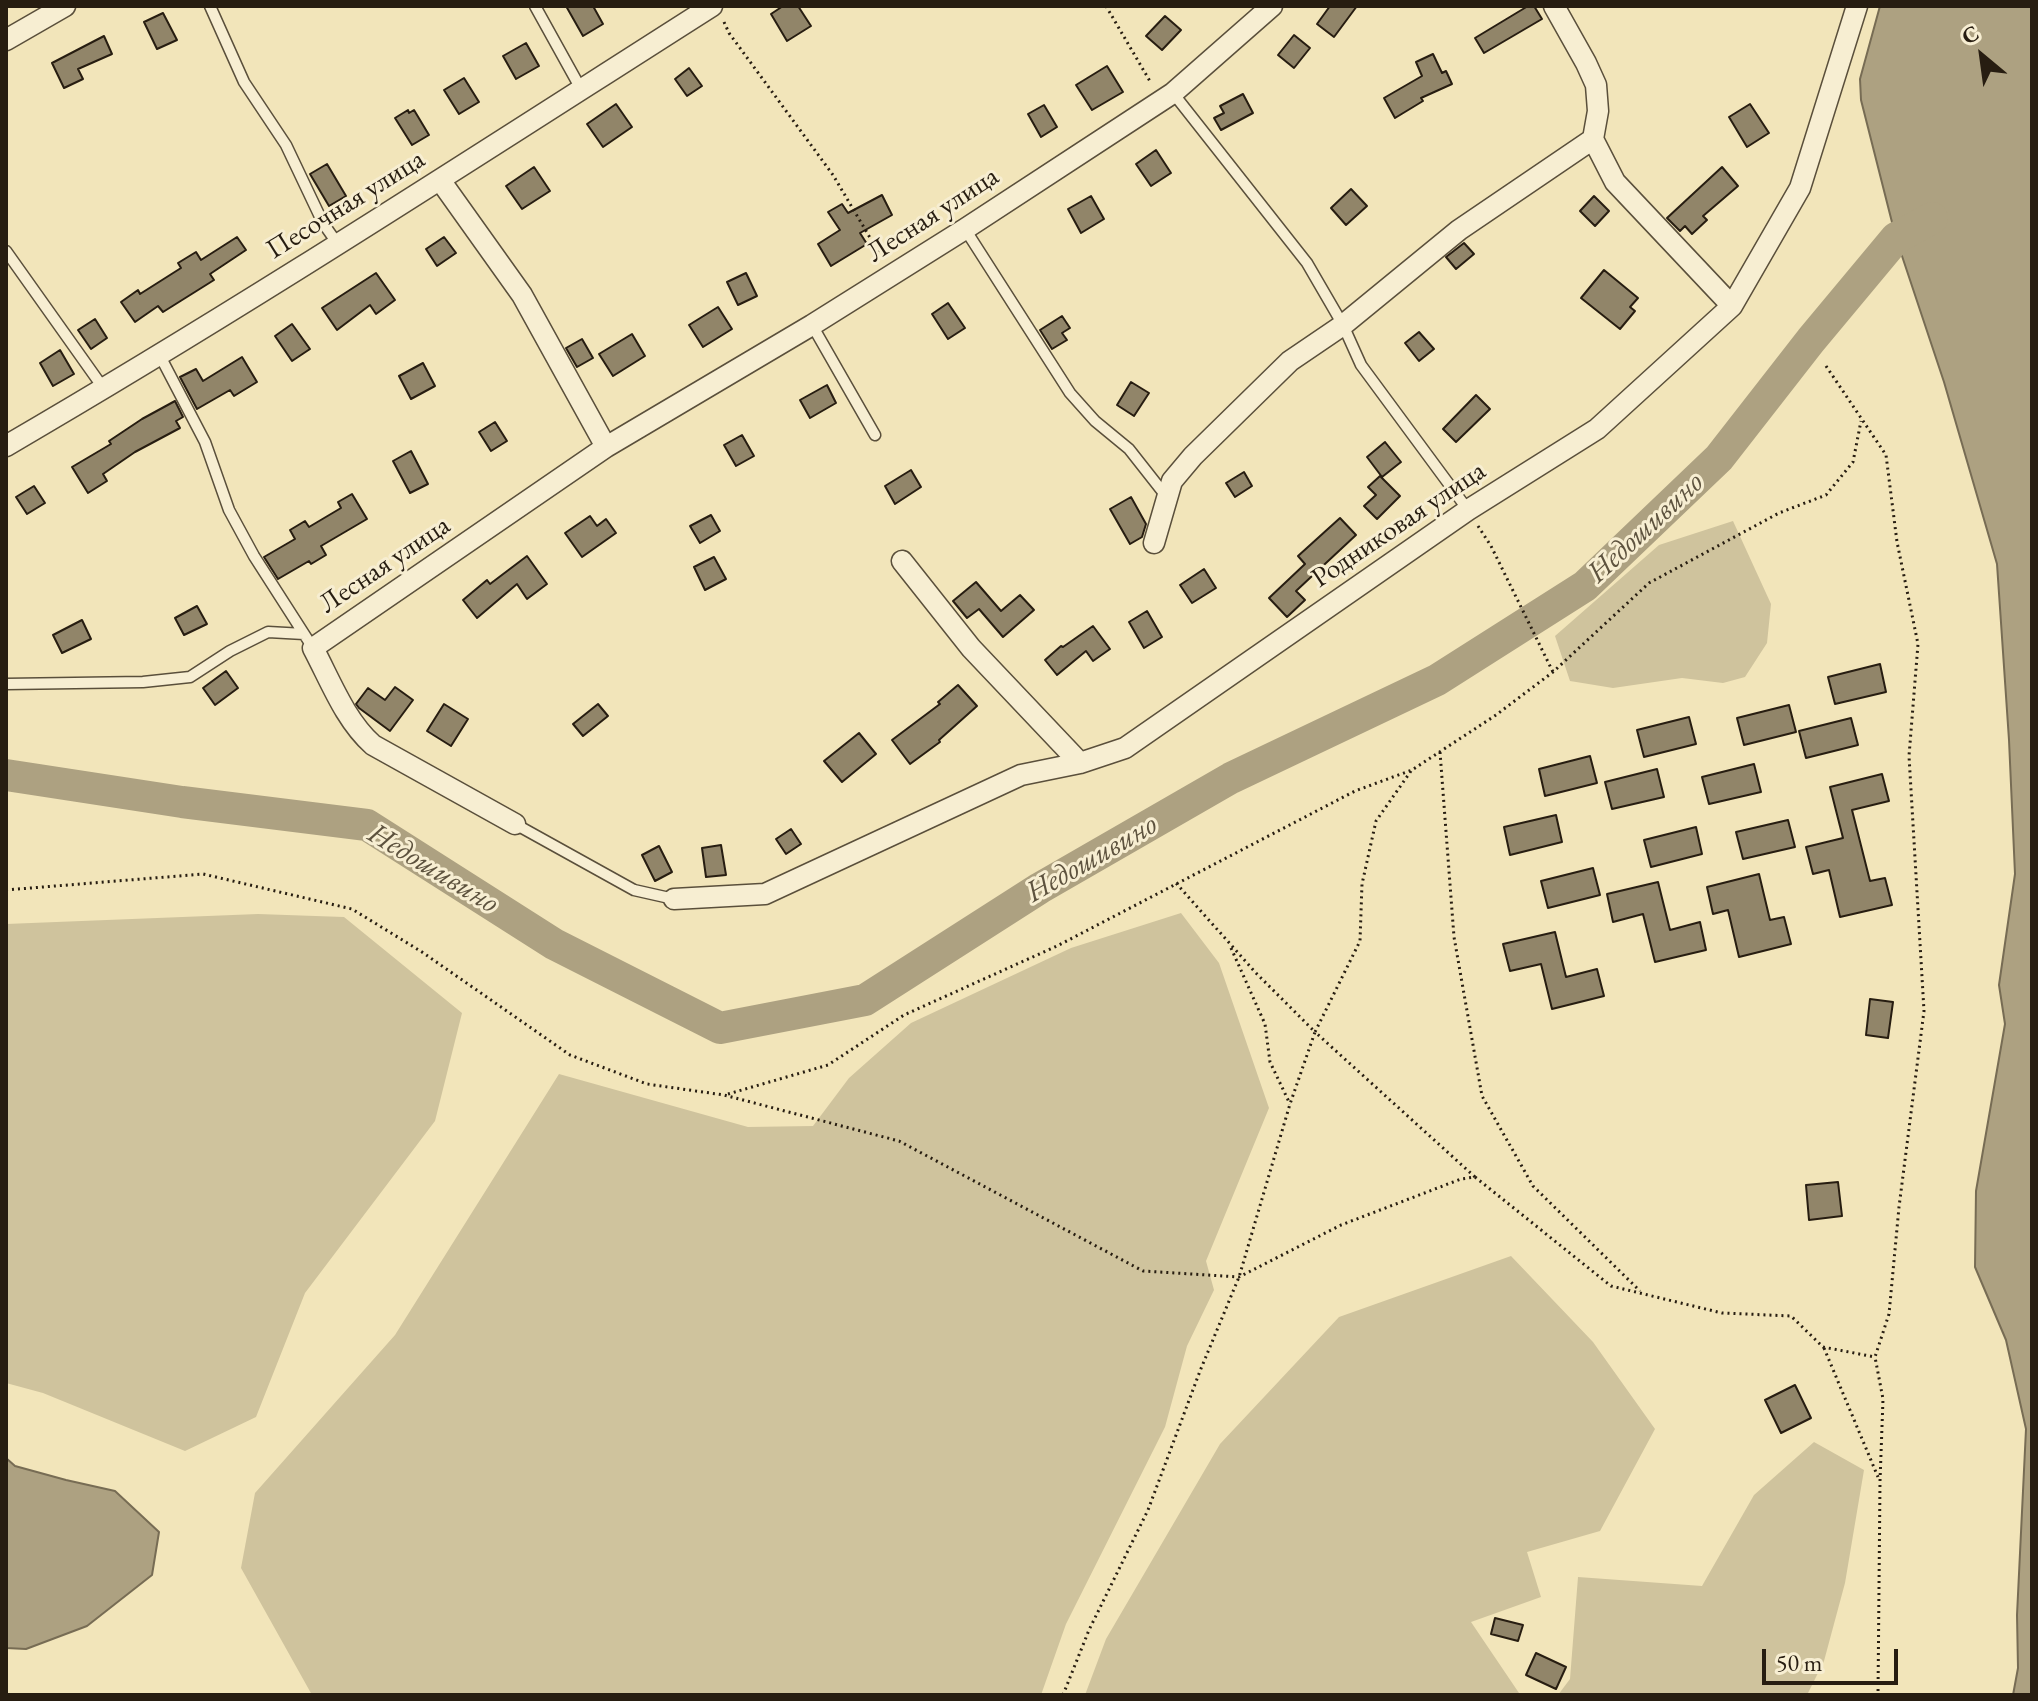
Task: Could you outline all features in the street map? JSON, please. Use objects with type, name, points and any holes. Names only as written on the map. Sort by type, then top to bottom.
[{"type":"street","points":[[6,40],[65,6]]},
{"type":"street","name":"Лесная улица","points":[[309,641],[606,447],[892,275],[1167,96],[1272,6]]},
{"type":"street","points":[[1554,6],[1596,85],[1598,111],[1593,139],[1615,182],[1732,306]]},
{"type":"street","name":"Родниковая улица","points":[[674,899],[765,894],[1021,775],[1080,763],[1125,748],[1468,510],[1597,429],[1732,306],[1800,188],[1857,6]]},
{"type":"street","name":"Песочная улица","points":[[6,446],[104,389],[581,89],[717,13]]},
{"type":"street","points":[[1154,543],[1172,481],[1193,456],[1290,361],[1343,325],[1459,230],[1593,139]]},
{"type":"street","points":[[440,180],[522,295],[606,447]]},
{"type":"street","points":[[902,561],[971,648],[1080,763]]},
{"type":"street","points":[[309,641],[347,713],[360,733],[373,745],[515,824]]},
{"type":"lane","points":[[210,6],[244,82],[286,145],[323,223],[337,243]]},
{"type":"lane","points":[[535,6],[581,89]]},
{"type":"lane","points":[[1167,96],[1307,263],[1343,325],[1361,365],[1468,510]]},
{"type":"lane","points":[[965,229],[1070,393],[1095,421],[1129,449],[1167,498]]},
{"type":"lane","points":[[6,251],[104,389]]},
{"type":"lane","points":[[812,325],[875,435]]},
{"type":"lane","points":[[159,354],[205,442],[229,510],[254,556],[309,641]]},
{"type":"lane","points":[[6,684],[143,682],[190,677],[230,651],[268,632],[309,641]]},
{"type":"lane","points":[[515,824],[634,890],[674,899]]},
{"type":"path","points":[[1106,6],[1167,96]]},
{"type":"path","points":[[717,13],[833,175],[892,275]]},
{"type":"path","points":[[1826,366],[1886,455],[1897,542],[1918,644],[1909,756],[1924,1011],[1889,1314],[1875,1357],[1883,1399],[1878,1695]]},
{"type":"path","points":[[724,1095],[828,1065],[904,1015],[1057,946],[1355,791],[1412,770],[1496,715],[1553,672],[1649,583],[1779,513],[1826,495],[1853,462],[1862,419]]},
{"type":"path","points":[[1468,510],[1491,546],[1553,672]]},
{"type":"path","points":[[1440,752],[1454,937],[1482,1096],[1533,1186],[1641,1293]]},
{"type":"path","points":[[1063,1695],[1089,1630],[1148,1510],[1239,1277],[1290,1104],[1315,1032],[1360,941],[1362,884],[1376,821],[1412,770]]},
{"type":"path","points":[[6,890],[203,874],[352,909],[422,952],[570,1055],[647,1084],[724,1095],[899,1141],[1143,1271],[1239,1277],[1341,1225],[1461,1179],[1475,1177]]},
{"type":"path","points":[[1176,883],[1228,943],[1315,1032],[1475,1177],[1611,1286],[1722,1313],[1791,1316],[1823,1347],[1880,1481]]},
{"type":"path","points":[[1228,943],[1265,1024],[1270,1062],[1290,1104]]},
{"type":"path","points":[[1823,1347],[1875,1357]]},
{"type":"shaded area","points":[[1880,6],[2032,6],[2032,1695],[2013,1695],[2018,1668],[2017,1615],[2026,1429],[2006,1340],[1975,1267],[1976,1191],[2005,1024],[1999,985],[2015,874],[1997,564],[1944,382],[1896,238],[1861,100],[1860,79]]},
{"type":"shaded area","points":[[1733,521],[1771,604],[1767,643],[1745,677],[1723,683],[1682,678],[1613,688],[1570,681],[1555,636],[1659,545]]},
{"type":"shaded area","points":[[1181,913],[1219,963],[1269,1108],[1206,1261],[1214,1290],[1187,1346],[1165,1427],[1066,1624],[1041,1695],[312,1695],[241,1568],[255,1493],[395,1335],[559,1074],[748,1127],[813,1126],[849,1078],[911,1023],[1071,948]]},
{"type":"shaded area","points":[[258,914],[344,917],[462,1013],[435,1121],[305,1293],[256,1417],[185,1451],[43,1393],[6,1383],[6,924]]},
{"type":"shaded area","points":[[1511,1256],[1593,1342],[1655,1429],[1600,1531],[1527,1552],[1541,1597],[1471,1622],[1519,1693],[1546,1695],[1085,1695],[1106,1639],[1220,1444],[1339,1317]]},
{"type":"shaded area","points":[[1814,1442],[1864,1470],[1845,1583],[1824,1661],[1807,1695],[1558,1695],[1570,1679],[1578,1577],[1702,1586],[1754,1495]]},
{"type":"shaded area","points":[[6,1458],[15,1466],[115,1491],[159,1532],[152,1575],[87,1626],[26,1649],[6,1648]]},
{"type":"building","points":[[566,6],[593,6],[603,24],[583,36]]},
{"type":"building","points":[[783,6],[798,6],[811,26],[787,41],[771,14]]},
{"type":"building","points":[[1330,6],[1357,6],[1334,37],[1317,24]]},
{"type":"building","points":[[1528,6],[1534,6],[1542,19],[1484,53],[1475,38]]},
{"type":"building","points":[[163,13],[177,40],[157,49],[144,22]]},
{"type":"building","points":[[1165,16],[1181,30],[1162,50],[1146,36]]},
{"type":"building","points":[[1294,35],[1310,48],[1294,68],[1278,55]]},
{"type":"building","points":[[104,36],[112,54],[78,69],[83,79],[64,88],[52,63]]},
{"type":"building","points":[[526,43],[539,66],[516,79],[503,56]]},
{"type":"building","points":[[1433,54],[1442,73],[1446,71],[1452,84],[1421,98],[1423,101],[1395,118],[1384,98],[1422,76],[1416,62]]},
{"type":"building","points":[[1107,66],[1123,92],[1092,110],[1076,85]]},
{"type":"building","points":[[689,68],[702,86],[687,96],[675,79]]},
{"type":"building","points":[[464,78],[479,102],[459,114],[444,90]]},
{"type":"building","points":[[1243,94],[1253,113],[1221,130],[1214,118],[1224,113],[1220,106]]},
{"type":"building","points":[[616,104],[632,127],[603,147],[587,124]]},
{"type":"building","points":[[1750,104],[1769,133],[1747,147],[1729,117]]},
{"type":"building","points":[[1044,105],[1057,127],[1041,137],[1028,114]]},
{"type":"building","points":[[408,110],[409,113],[414,110],[429,135],[412,145],[395,118]]},
{"type":"building","points":[[1156,150],[1171,173],[1151,186],[1136,164]]},
{"type":"building","points":[[327,164],[346,196],[329,206],[310,174]]},
{"type":"building","points":[[534,167],[550,191],[522,209],[506,186]]},
{"type":"building","points":[[1722,167],[1738,186],[1703,216],[1707,220],[1692,234],[1685,226],[1680,231],[1667,218]]},
{"type":"building","points":[[1351,189],[1367,206],[1346,225],[1331,208]]},
{"type":"building","points":[[882,195],[892,215],[860,233],[867,244],[831,266],[818,244],[840,230],[828,212],[842,204],[848,213]]},
{"type":"building","points":[[1091,196],[1104,219],[1081,233],[1068,209]]},
{"type":"building","points":[[1594,196],[1609,211],[1595,226],[1580,211]]},
{"type":"building","points":[[237,237],[246,250],[210,274],[214,280],[163,312],[158,306],[135,322],[121,302],[138,290],[140,294],[181,268],[178,263],[196,252],[201,260]]},
{"type":"building","points":[[444,237],[456,253],[437,266],[426,249]]},
{"type":"building","points":[[1464,243],[1474,254],[1456,269],[1446,257]]},
{"type":"building","points":[[1604,270],[1638,298],[1630,307],[1635,311],[1620,329],[1581,298]]},
{"type":"building","points":[[376,273],[395,300],[376,314],[370,305],[337,330],[322,308]]},
{"type":"building","points":[[746,273],[757,296],[738,305],[727,282]]},
{"type":"building","points":[[948,303],[965,328],[948,339],[932,314]]},
{"type":"building","points":[[718,307],[732,329],[703,347],[689,325]]},
{"type":"building","points":[[1062,316],[1070,328],[1062,333],[1067,340],[1052,349],[1040,330]]},
{"type":"building","points":[[95,319],[107,338],[91,349],[78,330]]},
{"type":"building","points":[[292,324],[310,349],[292,361],[275,336]]},
{"type":"building","points":[[1419,332],[1434,349],[1419,361],[1405,343]]},
{"type":"building","points":[[632,334],[645,356],[613,376],[599,354]]},
{"type":"building","points":[[582,339],[593,358],[577,367],[566,348]]},
{"type":"building","points":[[60,350],[74,374],[53,386],[40,363]]},
{"type":"building","points":[[242,357],[257,382],[234,396],[230,390],[197,409],[180,377],[196,369],[203,381]]},
{"type":"building","points":[[423,363],[435,386],[411,399],[399,376]]},
{"type":"building","points":[[1131,382],[1149,393],[1134,416],[1117,405]]},
{"type":"building","points":[[827,385],[836,403],[810,418],[800,400]]},
{"type":"building","points":[[1476,395],[1490,409],[1456,442],[1443,429]]},
{"type":"building","points":[[175,401],[183,417],[176,421],[180,428],[135,452],[103,474],[107,481],[88,493],[72,467],[111,444],[109,441],[142,419]]},
{"type":"building","points":[[495,422],[507,441],[491,451],[479,432]]},
{"type":"building","points":[[742,435],[754,456],[736,466],[724,445]]},
{"type":"building","points":[[1385,442],[1401,462],[1382,477],[1367,457]]},
{"type":"building","points":[[411,451],[428,484],[410,493],[393,461]]},
{"type":"building","points":[[911,470],[921,487],[895,504],[885,486]]},
{"type":"building","points":[[1244,472],[1252,486],[1235,497],[1226,483]]},
{"type":"building","points":[[1380,476],[1400,496],[1377,519],[1364,506],[1376,495],[1368,487]]},
{"type":"building","points":[[34,486],[45,503],[27,514],[16,497]]},
{"type":"building","points":[[352,494],[367,519],[321,546],[326,555],[278,579],[264,557],[295,539],[290,530],[305,521],[309,527],[341,508],[338,502]]},
{"type":"building","points":[[1131,497],[1146,524],[1142,537],[1130,544],[1110,509]]},
{"type":"building","points":[[711,515],[720,531],[700,543],[690,526]]},
{"type":"building","points":[[590,516],[597,526],[606,519],[616,533],[582,557],[565,533]]},
{"type":"building","points":[[1340,518],[1356,535],[1296,591],[1305,600],[1287,617],[1269,598],[1305,564],[1298,556]]},
{"type":"building","points":[[527,556],[547,584],[527,599],[517,584],[477,618],[463,600],[487,580],[490,584]]},
{"type":"building","points":[[714,557],[726,579],[705,590],[694,567]]},
{"type":"building","points":[[1204,569],[1216,588],[1192,603],[1180,585]]},
{"type":"building","points":[[976,582],[1001,611],[1020,595],[1034,610],[1003,637],[979,609],[967,618],[953,601]]},
{"type":"building","points":[[197,606],[207,624],[184,635],[175,618]]},
{"type":"building","points":[[1147,611],[1162,637],[1144,648],[1129,622]]},
{"type":"building","points":[[82,620],[91,639],[62,653],[53,635]]},
{"type":"building","points":[[1093,626],[1110,649],[1093,661],[1086,651],[1057,675],[1045,660]]},
{"type":"building","points":[[1880,664],[1886,692],[1835,704],[1828,677]]},
{"type":"building","points":[[226,671],[238,688],[215,705],[203,688]]},
{"type":"building","points":[[958,685],[977,706],[940,742],[910,764],[892,740],[940,704],[938,702]]},
{"type":"building","points":[[395,687],[413,700],[390,731],[356,704],[368,688],[385,700]]},
{"type":"building","points":[[444,704],[468,719],[451,746],[427,731]]},
{"type":"building","points":[[598,704],[608,716],[583,736],[573,724]]},
{"type":"building","points":[[1789,705],[1796,732],[1744,745],[1737,718]]},
{"type":"building","points":[[1689,717],[1696,744],[1644,757],[1637,730]]},
{"type":"building","points":[[1851,718],[1858,745],[1806,758],[1799,731]]},
{"type":"building","points":[[859,733],[876,754],[842,782],[824,761]]},
{"type":"building","points":[[1590,756],[1597,783],[1545,796],[1539,769]]},
{"type":"building","points":[[1754,764],[1761,792],[1709,804],[1702,777]]},
{"type":"building","points":[[1657,769],[1664,797],[1612,809],[1605,782]]},
{"type":"building","points":[[1882,774],[1889,801],[1852,810],[1870,881],[1885,878],[1892,905],[1840,917],[1829,870],[1813,874],[1806,847],[1843,838],[1830,787]]},
{"type":"building","points":[[1556,815],[1562,842],[1510,855],[1504,827]]},
{"type":"building","points":[[1788,820],[1795,847],[1743,859],[1736,832]]},
{"type":"building","points":[[1696,827],[1702,854],[1651,867],[1644,840]]},
{"type":"building","points":[[791,829],[801,844],[786,854],[776,839]]},
{"type":"building","points":[[721,845],[726,875],[706,877],[702,848]]},
{"type":"building","points":[[659,846],[672,872],[655,881],[642,855]]},
{"type":"building","points":[[1593,868],[1600,895],[1548,908],[1541,881]]},
{"type":"building","points":[[1759,874],[1770,920],[1784,917],[1791,944],[1739,957],[1728,910],[1713,914],[1707,887]]},
{"type":"building","points":[[1658,882],[1670,930],[1700,922],[1706,950],[1655,962],[1643,914],[1613,922],[1607,894]]},
{"type":"building","points":[[1555,932],[1566,977],[1597,969],[1604,996],[1552,1009],[1541,964],[1510,971],[1503,944]]},
{"type":"building","points":[[1870,999],[1893,1002],[1888,1038],[1866,1035]]},
{"type":"building","points":[[1838,1182],[1842,1216],[1809,1220],[1806,1185]]},
{"type":"building","points":[[1795,1385],[1811,1418],[1781,1433],[1765,1400]]},
{"type":"building","points":[[1495,1618],[1523,1625],[1518,1641],[1491,1634]]},
{"type":"building","points":[[1536,1653],[1566,1667],[1556,1689],[1526,1675]]},
{"type":"waterway","name":"Недошивино","points":[[6,775],[182,802],[367,825],[554,944],[720,1028],[865,1000],[1040,888],[1231,778],[1437,680],[1585,586],[1719,458],[1896,238],[1932,218]]}]
